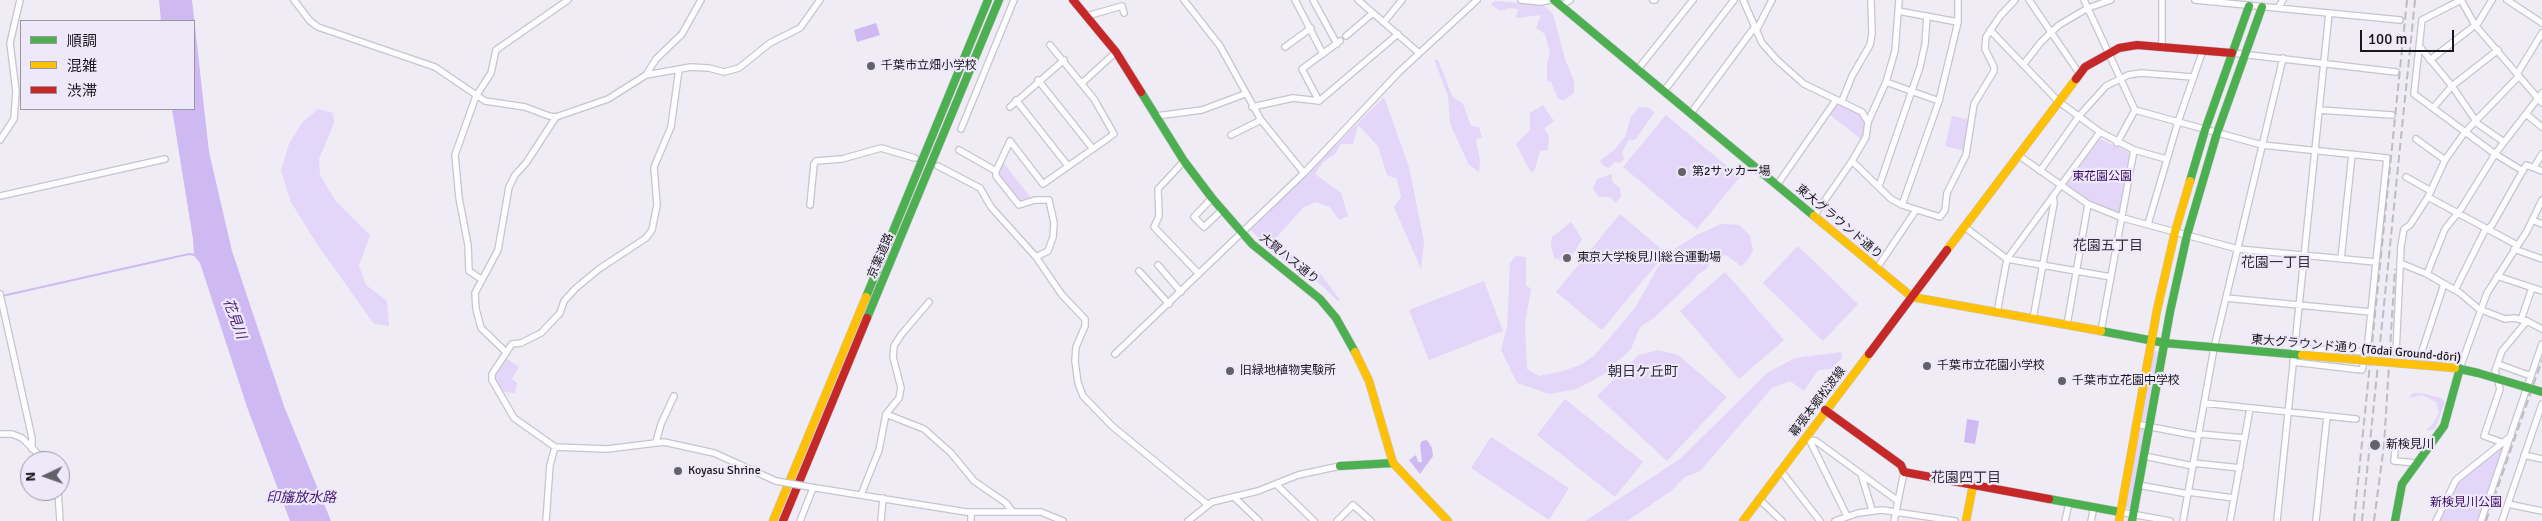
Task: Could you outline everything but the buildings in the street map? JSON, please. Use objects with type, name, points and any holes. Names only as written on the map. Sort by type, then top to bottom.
[{"type":"main road","name":"京葉道路","points":[[773,521],[988,0]]},
{"type":"main road","name":"京葉道路","points":[[784,521],[999,0]]},
{"type":"main road","name":"大賀ハス通り","points":[[1073,0],[1116,52],[1184,161],[1212,198],[1263,254],[1320,299],[1336,318],[1347,335],[1368,381],[1393,463],[1448,521]]},
{"type":"main road","name":"東大グラウンド通り","points":[[1552,0],[1638,69],[1912,297],[2165,344]]},
{"type":"main road","points":[[2118,521],[2151,341],[2175,232],[2206,130],[2250,3]]},
{"type":"main road","points":[[2132,518],[2187,235],[2217,133],[2262,7]]},
{"type":"main road","name":"幕張本郷松波線","points":[[1743,521],[1780,470],[1808,438],[1825,410],[1966,228],[2018,155],[2085,67],[2109,53],[2129,46],[2162,45],[2232,53]]},
{"type":"main road","name":"東大グラウンド通り (Tōdai Ground-dōri)","points":[[2165,344],[2459,366],[2542,392]]},
{"type":"main road","points":[[2394,521],[2402,484],[2444,426],[2459,366]]},
{"type":"main road","points":[[1825,410],[1901,465],[1904,472],[2120,512]]},
{"type":"main road","points":[[1340,466],[1393,463]]},
{"type":"main road","points":[[1966,521],[1973,486]]},
{"type":"street","points":[[0,140],[14,119],[16,91],[10,43],[20,0]]},
{"type":"street","points":[[294,0],[310,21],[318,27],[436,67],[485,101],[525,107],[548,116],[556,117],[608,99],[646,75],[701,67],[724,72],[739,68],[770,43],[800,28],[820,0]]},
{"type":"street","points":[[481,279],[469,272],[455,155],[476,96],[491,73],[496,50],[529,29],[568,0]]},
{"type":"street","points":[[646,75],[656,59],[682,34],[701,0]]},
{"type":"street","points":[[961,129],[1014,0]]},
{"type":"street","points":[[1184,0],[1220,46],[1252,107],[1261,120],[1304,173]]},
{"type":"street","points":[[1295,0],[1323,54]]},
{"type":"street","points":[[1313,0],[1339,42],[1302,69],[1319,101]]},
{"type":"street","points":[[1384,22],[1402,0]]},
{"type":"street","points":[[1115,354],[1304,173],[1419,52],[1477,0]]},
{"type":"street","points":[[1521,0],[1540,2],[1552,0]]},
{"type":"street","points":[[1561,6],[1570,0]]},
{"type":"street","points":[[1638,69],[1694,0]]},
{"type":"street","points":[[1664,91],[1734,0]]},
{"type":"street","points":[[1743,0],[1762,43],[1804,84],[1862,112],[1868,122]]},
{"type":"street","points":[[1691,113],[1755,29],[1772,0]]},
{"type":"street","points":[[1777,185],[1839,100],[1870,45],[1872,34],[1871,0]]},
{"type":"street","points":[[1814,216],[1852,161],[1866,136],[1868,122],[1886,82],[1897,40],[1899,0]]},
{"type":"street","points":[[1902,205],[1939,101],[1958,22],[1958,0]]},
{"type":"street","points":[[1852,161],[1891,199],[1902,205],[1940,217],[1945,210],[1948,193],[1968,147],[1974,104],[1994,71],[1985,49],[1986,37],[2015,0]]},
{"type":"street","points":[[2029,0],[2079,74]]},
{"type":"street","points":[[2084,0],[2135,110]]},
{"type":"street","points":[[2023,65],[2051,32],[2070,17],[2111,0]]},
{"type":"street","points":[[2162,0],[2162,45]]},
{"type":"street","points":[[2195,0],[2250,3],[2262,7],[2400,20]]},
{"type":"street","points":[[2278,8],[2283,0]]},
{"type":"street","points":[[2427,274],[2444,229],[2457,213],[2495,154],[2541,98],[2518,75],[2475,25],[2461,0],[2422,20],[2414,94],[2495,154],[2523,171]]},
{"type":"street","points":[[2430,60],[2475,25],[2492,0]]},
{"type":"street","points":[[2507,0],[2542,24]]},
{"type":"street","points":[[1360,1],[1419,52]]},
{"type":"street","points":[[1087,16],[1122,6],[1124,13]]},
{"type":"street","points":[[1898,11],[1958,22]]},
{"type":"street","points":[[1346,36],[1373,13]]},
{"type":"street","points":[[2277,521],[2296,355],[2299,306],[2329,13]]},
{"type":"street","points":[[1879,186],[1912,92],[1925,44],[1927,16]]},
{"type":"street","points":[[1285,47],[1311,28]]},
{"type":"street","points":[[1990,30],[2058,101],[2100,132],[2117,143],[2134,150],[2166,159]]},
{"type":"street","points":[[2542,33],[2518,75],[2475,120],[2445,160],[2429,194],[2410,225],[2404,228],[2400,263],[2396,354],[2420,357],[2459,366],[2479,309],[2496,276],[2532,220],[2542,200]]},
{"type":"street","points":[[1252,107],[1293,98],[1319,101],[1398,34]]},
{"type":"street","points":[[1036,257],[1048,251],[1052,237],[1054,223],[1049,200],[1035,200],[1019,205],[996,176],[996,171],[1010,141],[1043,184],[1114,134],[1104,114],[1064,60],[1050,45]]},
{"type":"street","points":[[2420,48],[2452,86],[2475,120],[2504,142]]},
{"type":"street","points":[[2148,224],[2166,159],[2203,50]]},
{"type":"street","points":[[2433,108],[2452,86],[2498,50]]},
{"type":"street","points":[[1082,84],[1116,52]]},
{"type":"street","points":[[2232,53],[2324,62],[2396,72]]},
{"type":"street","points":[[2183,521],[2214,348],[2283,58]]},
{"type":"street","points":[[1010,107],[1038,80],[1064,60]]},
{"type":"street","points":[[679,69],[671,127],[654,167],[657,205],[652,230],[646,238],[599,269],[576,288],[564,301],[560,313],[541,333],[521,343],[512,344],[506,352],[492,374],[492,380],[504,405],[514,418],[555,446],[607,449],[656,442],[714,453],[776,481],[811,488],[972,512],[1041,512],[1063,521]]},
{"type":"street","points":[[2040,171],[2079,116],[2101,90],[2121,78],[2141,73],[2194,77]]},
{"type":"street","points":[[1038,80],[1093,149]]},
{"type":"street","points":[[1886,82],[1939,101]]},
{"type":"street","points":[[1156,116],[1202,110],[1245,94]]},
{"type":"street","points":[[1016,100],[1068,166]]},
{"type":"street","points":[[2135,110],[2262,146],[2387,158],[2367,352],[2362,370],[2296,355]]},
{"type":"street","points":[[2117,143],[2135,110]]},
{"type":"street","points":[[2319,110],[2392,115]]},
{"type":"street","points":[[2526,114],[2542,127]]},
{"type":"street","points":[[506,352],[481,328],[476,309],[475,293],[498,250],[509,187],[515,175],[526,163],[556,117]]},
{"type":"street","points":[[1231,134],[1261,120]]},
{"type":"street","points":[[1997,313],[2007,259],[2100,132]]},
{"type":"street","points":[[2416,139],[2445,160]]},
{"type":"street","points":[[810,205],[814,164],[816,161],[842,159],[881,148],[915,158]]},
{"type":"street","points":[[959,150],[996,171]]},
{"type":"street","points":[[2101,331],[2134,150]]},
{"type":"street","points":[[2341,259],[2352,154]]},
{"type":"street","points":[[2534,167],[2542,154]]},
{"type":"street","points":[[2018,155],[2088,204],[2123,218],[2238,248],[2376,262]]},
{"type":"street","points":[[0,196],[165,159]]},
{"type":"street","points":[[1184,161],[1158,189],[1159,216],[1154,227],[1199,274]]},
{"type":"street","points":[[2455,290],[2526,165],[2542,171]]},
{"type":"street","points":[[938,166],[977,185],[991,207],[1036,257],[1062,295],[1085,319],[1085,326],[1076,347],[1075,361],[1078,383],[1083,396],[1138,449],[1207,504]]},
{"type":"street","points":[[2406,177],[2457,213],[2488,229],[2515,247],[2542,259]]},
{"type":"street","points":[[2033,319],[2054,203],[2053,196]]},
{"type":"street","points":[[1212,198],[1194,217],[1204,227],[1222,210]]},
{"type":"street","points":[[2067,325],[2088,204]]},
{"type":"street","points":[[1877,268],[1916,210]]},
{"type":"street","points":[[2532,220],[2542,224]]},
{"type":"street","points":[[1966,228],[2007,259],[2111,277]]},
{"type":"street","points":[[2400,263],[2427,274],[2455,290],[2479,309],[2505,319],[2524,321],[2542,329]]},
{"type":"street","points":[[1158,265],[1181,292]]},
{"type":"street","points":[[1139,271],[1169,304]]},
{"type":"street","points":[[2496,276],[2542,291]]},
{"type":"street","points":[[2420,357],[2444,284]]},
{"type":"street","points":[[2501,442],[2484,436],[2500,389],[2495,371],[2502,351],[2524,321],[2532,288]]},
{"type":"street","points":[[1,297],[32,438],[32,449]]},
{"type":"street","points":[[2226,298],[2371,312]]},
{"type":"street","points":[[861,495],[879,450],[886,414],[899,398],[901,388],[893,357],[894,346],[900,335],[929,302]]},
{"type":"street","points":[[2481,521],[2542,344]]},
{"type":"street","points":[[2296,355],[2367,352]]},
{"type":"street","points":[[2498,364],[2531,376]]},
{"type":"street","points":[[656,442],[661,424],[674,396]]},
{"type":"street","points":[[2204,403],[2356,418]]},
{"type":"street","points":[[2502,521],[2541,407]]},
{"type":"street","points":[[2230,521],[2250,408]]},
{"type":"street","points":[[886,414],[924,428],[952,453],[974,481],[1006,503],[1012,511]]},
{"type":"street","points":[[2316,521],[2327,416]]},
{"type":"street","points":[[2136,424],[2198,435],[2245,438]]},
{"type":"street","points":[[0,434],[12,434],[22,438],[32,449]]},
{"type":"street","points":[[2436,521],[2456,480],[2501,442],[2511,436]]},
{"type":"street","points":[[1808,438],[1816,441],[1898,501]]},
{"type":"street","points":[[1808,438],[1847,516]]},
{"type":"street","points":[[2396,440],[2394,461],[2417,463]]},
{"type":"street","points":[[546,521],[550,465],[555,446]]},
{"type":"street","points":[[2524,455],[2542,459]]},
{"type":"street","points":[[2144,456],[2193,464],[2240,468]]},
{"type":"street","points":[[1188,521],[1207,504],[1235,498],[1298,475],[1340,466]]},
{"type":"street","points":[[1780,470],[1820,521]]},
{"type":"street","points":[[1894,521],[1904,472]]},
{"type":"street","points":[[1861,474],[1872,510]]},
{"type":"street","points":[[1276,484],[1314,521]]},
{"type":"street","points":[[2138,485],[2234,498]]},
{"type":"street","points":[[800,521],[811,488]]},
{"type":"street","points":[[881,521],[883,498]]},
{"type":"street","points":[[1235,498],[1259,521]]},
{"type":"street","points":[[1760,499],[1782,521]]},
{"type":"street","points":[[59,501],[60,521]]},
{"type":"street","points":[[2065,521],[2069,503]]},
{"type":"street","points":[[2508,504],[2542,511]]},
{"type":"street","points":[[1337,521],[1353,505],[1371,521]]},
{"type":"street","points":[[2091,521],[2094,507]]},
{"type":"street","points":[[1835,521],[1872,510],[1896,511],[1955,521]]},
{"type":"street","points":[[971,521],[972,512]]},
{"type":"street","points":[[2120,512],[2132,518],[2170,521]]},
{"type":"green space","points":[[1494,1],[1543,5],[1553,14],[1565,59],[1574,81],[1574,93],[1563,101],[1558,98],[1551,82],[1547,81],[1547,63],[1550,53],[1545,34],[1536,28],[1541,15],[1516,18],[1518,9],[1509,8],[1501,11],[1491,5]]},
{"type":"green space","points":[[1434,59],[1438,60],[1452,96],[1463,104],[1471,126],[1479,127],[1482,138],[1476,139],[1480,161],[1479,172],[1469,165],[1450,124],[1448,96]]},
{"type":"green space","points":[[1384,97],[1409,167],[1424,242],[1421,269],[1394,207],[1401,197],[1397,179],[1387,175],[1378,146],[1358,125],[1353,144],[1341,144],[1335,154],[1323,162],[1315,174],[1341,193],[1348,216],[1339,220],[1330,207],[1315,202],[1303,208],[1274,240],[1274,245],[1320,273],[1340,300],[1338,301],[1320,284],[1271,251],[1251,230]]},
{"type":"green space","points":[[1840,102],[1863,119],[1866,131],[1862,140],[1829,114],[1836,104]]},
{"type":"green space","points":[[1543,105],[1554,121],[1544,129],[1549,136],[1548,150],[1540,151],[1534,172],[1530,171],[1516,144],[1530,130],[1530,113]]},
{"type":"green space","points":[[1639,107],[1650,108],[1654,113],[1635,140],[1629,140],[1622,152],[1624,159],[1620,163],[1614,162],[1609,168],[1604,166],[1600,161],[1615,149],[1625,137],[1631,117]]},
{"type":"green space","points":[[318,109],[333,113],[334,123],[319,159],[320,175],[335,200],[370,235],[359,266],[366,285],[387,301],[389,326],[374,324],[317,244],[291,202],[281,171],[289,144],[301,124]]},
{"type":"green space","name":"第2サッカー場","points":[[1666,115],[1740,177],[1697,229],[1623,167]]},
{"type":"green space","points":[[1952,116],[1971,120],[1964,151],[1945,146]]},
{"type":"green space","name":"東花園公園","points":[[2100,139],[2128,152],[2131,156],[2121,211],[2117,213],[2089,201],[2068,188],[2066,184]]},
{"type":"green space","points":[[1003,162],[1031,198],[1019,200],[999,174]]},
{"type":"green space","points":[[1612,174],[1612,182],[1620,188],[1621,196],[1616,203],[1610,197],[1599,197],[1593,189],[1597,179]]},
{"type":"green space","points":[[1620,214],[1666,253],[1602,330],[1556,292]]},
{"type":"green space","points":[[1571,222],[1582,239],[1574,253],[1564,262],[1556,258],[1555,260],[1551,247],[1552,237]]},
{"type":"green space","points":[[1721,224],[1739,225],[1750,236],[1753,250],[1748,260],[1741,266],[1726,255],[1712,257],[1707,269],[1698,274],[1655,317],[1640,327],[1631,349],[1604,374],[1577,389],[1549,394],[1517,383],[1501,350],[1507,326],[1510,263],[1516,256],[1526,257],[1526,285],[1531,289],[1525,324],[1527,369],[1539,376],[1580,365],[1594,356],[1635,308],[1658,267],[1676,248],[1697,235]]},
{"type":"green space","points":[[1798,246],[1858,304],[1823,341],[1763,283]]},
{"type":"green space","points":[[1725,272],[1784,340],[1739,379],[1680,311]]},
{"type":"green space","points":[[1484,281],[1503,331],[1429,360],[1409,310]]},
{"type":"green space","points":[[1658,350],[1678,355],[1727,397],[1667,461],[1597,396],[1639,355]]},
{"type":"green space","points":[[2152,350],[2161,352],[2148,419],[2143,421],[2141,420]]},
{"type":"green space","points":[[1841,352],[1842,358],[1831,369],[1818,370],[1804,391],[1790,381],[1772,388],[1700,471],[1685,477],[1671,491],[1627,521],[1585,521],[1680,459],[1767,373],[1795,358]]},
{"type":"green space","points":[[506,358],[519,367],[512,379],[517,383],[515,393],[503,392],[495,379],[495,375]]},
{"type":"green space","points":[[2413,393],[2441,398],[2445,402],[2435,429],[2426,431],[2434,422],[2439,412],[2436,402],[2422,395],[2409,398]]},
{"type":"green space","points":[[1565,399],[1643,462],[1615,497],[1537,435]]},
{"type":"green space","points":[[2142,428],[2146,431],[2131,508],[2128,508],[2124,505],[2138,429]]},
{"type":"green space","points":[[1491,437],[1569,488],[1549,520],[1471,468]]},
{"type":"green space","name":"新検見川公園","points":[[2502,446],[2504,447],[2479,521],[2439,521],[2452,491],[2459,482]]},
{"type":"water","name":"印旛放水路","points":[[159,0],[192,0],[194,20],[161,20]]},
{"type":"water","points":[[876,23],[880,35],[857,42],[854,30]]},
{"type":"water","name":"印旛放水路","points":[[195,27],[209,152],[232,251],[284,406],[331,521],[290,521],[247,407],[200,263],[194,256],[193,239],[172,110],[195,110]]},
{"type":"water","points":[[1967,419],[1979,421],[1975,444],[1964,442]]},
{"type":"water","points":[[1427,440],[1432,448],[1433,456],[1420,474],[1409,460],[1416,455],[1418,462],[1422,462],[1420,445],[1422,441]]},
{"type":"waterway","points":[[2,296],[189,254],[195,255]]},
{"type":"railway","points":[[2354,521],[2407,0]]},
{"type":"railway","points":[[2362,521],[2415,0]]},
{"type":"railway","points":[[2374,521],[2384,445],[2395,269]]},
{"type":"railway","points":[[2486,521],[2542,360]]},
{"type":"traffic: fast","points":[[866,297],[988,0]]},
{"type":"traffic: fast","points":[[867,318],[999,0]]},
{"type":"traffic: fast","points":[[1554,0],[1814,216]]},
{"type":"traffic: fast","points":[[2190,181],[2205,130],[2249,6]]},
{"type":"traffic: fast","points":[[2132,521],[2170,312],[2187,235],[2217,133],[2262,7]]},
{"type":"traffic: fast","points":[[1141,92],[1184,161],[1212,198],[1252,244],[1320,299],[1336,318],[1355,352]]},
{"type":"traffic: fast","points":[[2101,331],[2165,343],[2302,355]]},
{"type":"traffic: fast","points":[[2456,368],[2478,373]]},
{"type":"traffic: fast","points":[[2395,521],[2402,484],[2444,426],[2460,368]]},
{"type":"traffic: fast","points":[[2478,373],[2542,392]]},
{"type":"traffic: fast","points":[[1340,466],[1393,463]]},
{"type":"traffic: fast","points":[[2049,499],[2120,512]]},
{"type":"traffic: slow","points":[[1947,250],[2076,79]]},
{"type":"traffic: slow","points":[[2119,521],[2157,310],[2175,232],[2190,181]]},
{"type":"traffic: slow","points":[[1814,216],[1912,297],[2101,331]]},
{"type":"traffic: slow","points":[[773,521],[866,297]]},
{"type":"traffic: slow","points":[[1355,352],[1369,381],[1393,463],[1448,521]]},
{"type":"traffic: slow","points":[[1743,521],[1869,354]]},
{"type":"traffic: slow","points":[[2302,355],[2455,368]]},
{"type":"traffic: slow","points":[[1966,521],[1973,485]]},
{"type":"traffic: jam","points":[[1073,0],[1116,52],[1141,92]]},
{"type":"traffic: jam","points":[[2076,79],[2085,67],[2119,48],[2137,45],[2232,53]]},
{"type":"traffic: jam","points":[[1869,354],[1947,250]]},
{"type":"traffic: jam","points":[[783,521],[867,318]]},
{"type":"traffic: jam","points":[[1825,410],[1901,465],[1904,472],[2049,499]]},
{"type":"place","name":"千葉市立畑小学校","points":[[871,66]]},
{"type":"place","name":"第2サッカー場","points":[[1682,172]]},
{"type":"place","name":"東京大学検見川総合運動場","points":[[1567,258]]},
{"type":"place","name":"千葉市立花園小学校","points":[[1927,366]]},
{"type":"place","name":"旧緑地植物実験所","points":[[1230,371]]},
{"type":"place","name":"千葉市立花園中学校","points":[[2062,381]]},
{"type":"place","name":"新検見川","points":[[2375,445]]},
{"type":"place","name":"Koyasu Shrine","points":[[678,471]]},
{"type":"district","name":"花園五丁目","points":[[2108,246]]},
{"type":"district","name":"花園一丁目","points":[[2276,263]]},
{"type":"district","name":"朝日ケ丘町","points":[[1643,372]]},
{"type":"district","name":"花園四丁目","points":[[1966,478]]},
{"type":"water label","name":"花見川","points":[[234,319]]}]
